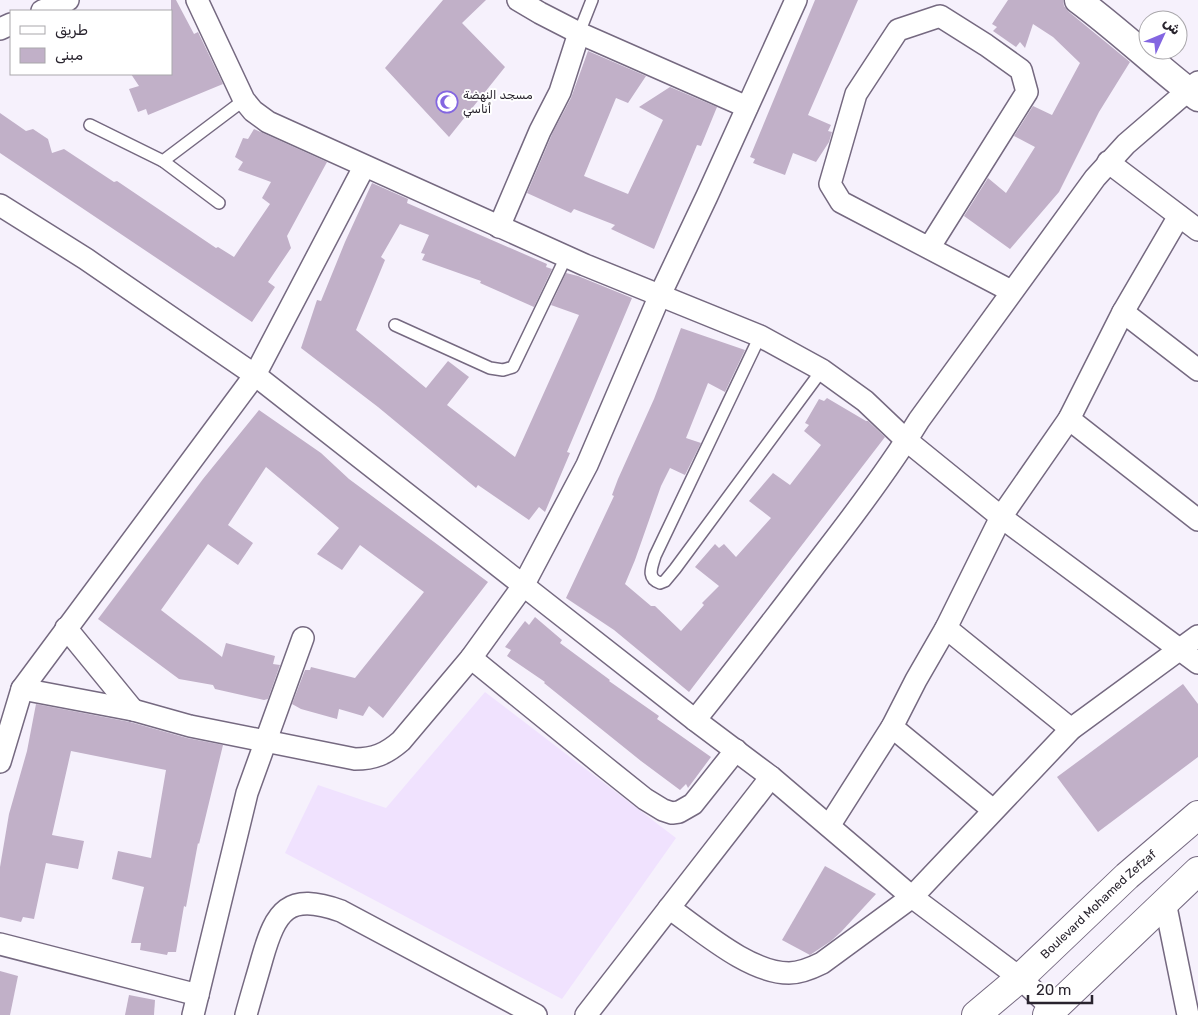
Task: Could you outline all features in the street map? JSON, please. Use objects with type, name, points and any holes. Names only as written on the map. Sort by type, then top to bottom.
[{"type":"main road","name":"Boulevard Mohamed Zefzaf","points":[[976,1015],[1020,978],[1127,876],[1198,815]]},
{"type":"main road","points":[[1050,1012],[1198,871]]},
{"type":"street","points":[[44,10],[68,0]]},
{"type":"street","points":[[197,0],[244,100],[253,111],[268,122],[499,227],[760,336],[822,370],[865,401],[906,440],[1001,517],[1198,663]]},
{"type":"street","points":[[518,0],[540,14],[747,108]]},
{"type":"street","points":[[22,689],[133,710],[190,726],[355,759],[378,757],[401,741],[471,658],[523,586],[588,464],[660,295],[796,0]]},
{"type":"street","points":[[695,720],[755,646],[844,527],[906,440],[918,420],[1082,194],[1108,162],[1126,144],[1195,90],[1078,0]]},
{"type":"street","points":[[929,248],[1027,92],[1021,70],[940,16],[898,30],[866,78],[856,94],[830,184],[842,202],[929,248],[1011,291]]},
{"type":"street","points":[[499,227],[540,131],[560,92],[579,32]]},
{"type":"street","points":[[1108,162],[1198,230]]},
{"type":"street","points":[[0,762],[22,689],[255,375],[364,166]]},
{"type":"street","points":[[0,205],[86,259],[255,375],[695,720],[772,777],[912,897],[1020,978],[1050,1012]]},
{"type":"street","points":[[829,826],[892,728],[916,680],[946,628],[1001,517],[1069,419],[1123,312],[1179,216]]},
{"type":"street","points":[[1123,312],[1198,370]]},
{"type":"street","points":[[1069,419],[1198,520]]},
{"type":"street","points":[[66,628],[133,710]]},
{"type":"street","points":[[946,628],[1071,729]]},
{"type":"street","points":[[669,908],[744,960],[767,970],[789,973],[812,968],[822,963],[912,897],[1071,729],[1198,636]]},
{"type":"street","points":[[0,944],[195,1005],[247,793],[303,638]]},
{"type":"street","points":[[471,658],[645,799],[663,810],[672,813],[679,812],[693,804],[736,750]]},
{"type":"street","points":[[892,728],[993,810]]},
{"type":"street","points":[[586,1015],[772,777]]},
{"type":"street","points":[[1165,902],[1188,1015]]},
{"type":"street","points":[[246,1015],[268,935],[274,923],[281,913],[293,906],[315,903],[341,911],[536,1015]]},
{"type":"lane","points":[[579,32],[592,0]]},
{"type":"lane","points":[[163,161],[244,100]]},
{"type":"lane","points":[[90,125],[163,161],[219,204]]},
{"type":"lane","points":[[395,325],[490,368],[502,370],[513,367],[566,256]]},
{"type":"lane","points":[[760,336],[655,556],[651,571],[651,577],[655,582],[665,581],[675,569],[822,370]]},
{"type":"shaded area","points":[[485,692],[676,838],[562,999],[285,853],[318,785],[386,808]]},
{"type":"building","points":[[171,0],[176,0],[194,34],[198,32],[223,84],[148,115],[146,109],[138,112],[129,89],[139,86],[132,75],[172,75]]},
{"type":"building","name":"مسجد النهضة أناسي","points":[[443,0],[486,0],[462,23],[505,67],[449,137],[385,68]]},
{"type":"building","points":[[815,0],[858,0],[808,115],[831,125],[828,131],[832,132],[829,142],[816,162],[793,153],[785,175],[753,163],[755,159],[750,157]]},
{"type":"building","points":[[1008,0],[1063,0],[1064,6],[1069,12],[1130,62],[1099,112],[1059,192],[1010,249],[964,216],[988,178],[1006,193],[1035,147],[1014,136],[1033,106],[1052,115],[1080,63],[1053,37],[1033,24],[1025,48],[1020,42],[1016,47],[993,31],[997,27],[992,24]]},
{"type":"building","points":[[588,51],[646,76],[628,103],[616,98],[584,176],[628,194],[663,120],[639,107],[670,87],[717,107],[701,146],[697,145],[654,249],[611,229],[615,225],[574,209],[571,213],[527,193],[553,132],[571,98]]},
{"type":"building","points":[[0,113],[26,131],[33,129],[48,139],[52,153],[64,149],[114,182],[117,181],[216,248],[218,247],[234,257],[270,204],[262,198],[271,182],[238,170],[243,162],[235,157],[243,138],[248,139],[254,129],[327,162],[287,236],[291,248],[268,282],[275,287],[252,322],[0,153]]},
{"type":"building","points":[[372,183],[408,199],[407,203],[547,264],[546,267],[552,269],[534,307],[480,283],[481,281],[422,260],[425,254],[421,253],[429,235],[400,224],[381,257],[385,260],[356,330],[426,388],[448,361],[469,377],[447,405],[515,457],[579,315],[551,305],[566,273],[632,298],[567,452],[570,453],[545,512],[539,507],[529,520],[478,485],[476,488],[378,407],[301,348],[317,300],[321,301]]},
{"type":"building","points":[[681,328],[745,350],[725,392],[708,383],[686,438],[701,443],[685,475],[670,468],[661,486],[625,584],[651,606],[655,606],[681,631],[704,605],[702,603],[719,586],[695,567],[715,544],[719,548],[724,544],[736,557],[771,518],[749,501],[773,473],[790,485],[821,445],[804,431],[809,425],[805,423],[819,399],[824,401],[827,398],[868,421],[885,437],[689,692],[614,630],[566,598],[614,496],[612,495],[618,479],[654,399]]},
{"type":"building","points":[[259,410],[321,453],[349,479],[488,582],[383,718],[369,706],[363,716],[339,709],[337,719],[301,709],[292,704],[305,670],[310,670],[311,667],[355,678],[424,592],[360,545],[342,570],[317,554],[339,528],[266,467],[228,525],[253,543],[238,565],[208,544],[161,610],[222,657],[226,643],[275,656],[273,664],[280,665],[268,699],[264,700],[215,689],[213,685],[179,679],[98,619],[203,479]]},
{"type":"building","points":[[535,617],[562,640],[560,643],[609,681],[659,716],[657,719],[711,757],[688,788],[686,784],[680,790],[641,761],[545,682],[507,656],[511,650],[505,647],[525,621],[529,625]]},
{"type":"building","points":[[1183,684],[1198,704],[1198,757],[1098,832],[1057,777]]},
{"type":"building","points":[[36,704],[130,722],[187,738],[223,745],[198,843],[176,952],[168,952],[167,955],[140,950],[141,943],[131,943],[144,887],[112,879],[118,851],[151,858],[166,770],[71,751],[52,835],[84,841],[78,869],[46,863],[34,919],[23,917],[21,922],[0,917],[0,867],[9,814],[27,751]]},
{"type":"building","points":[[825,866],[876,894],[841,932],[810,955],[782,940]]},
{"type":"building","points":[[0,971],[18,976],[10,1015],[0,1015]]},
{"type":"building","points":[[129,995],[155,1000],[154,1015],[125,1015]]},
{"type":"place","name":"مسجد النهضة أناسي","points":[[447,102]]}]
